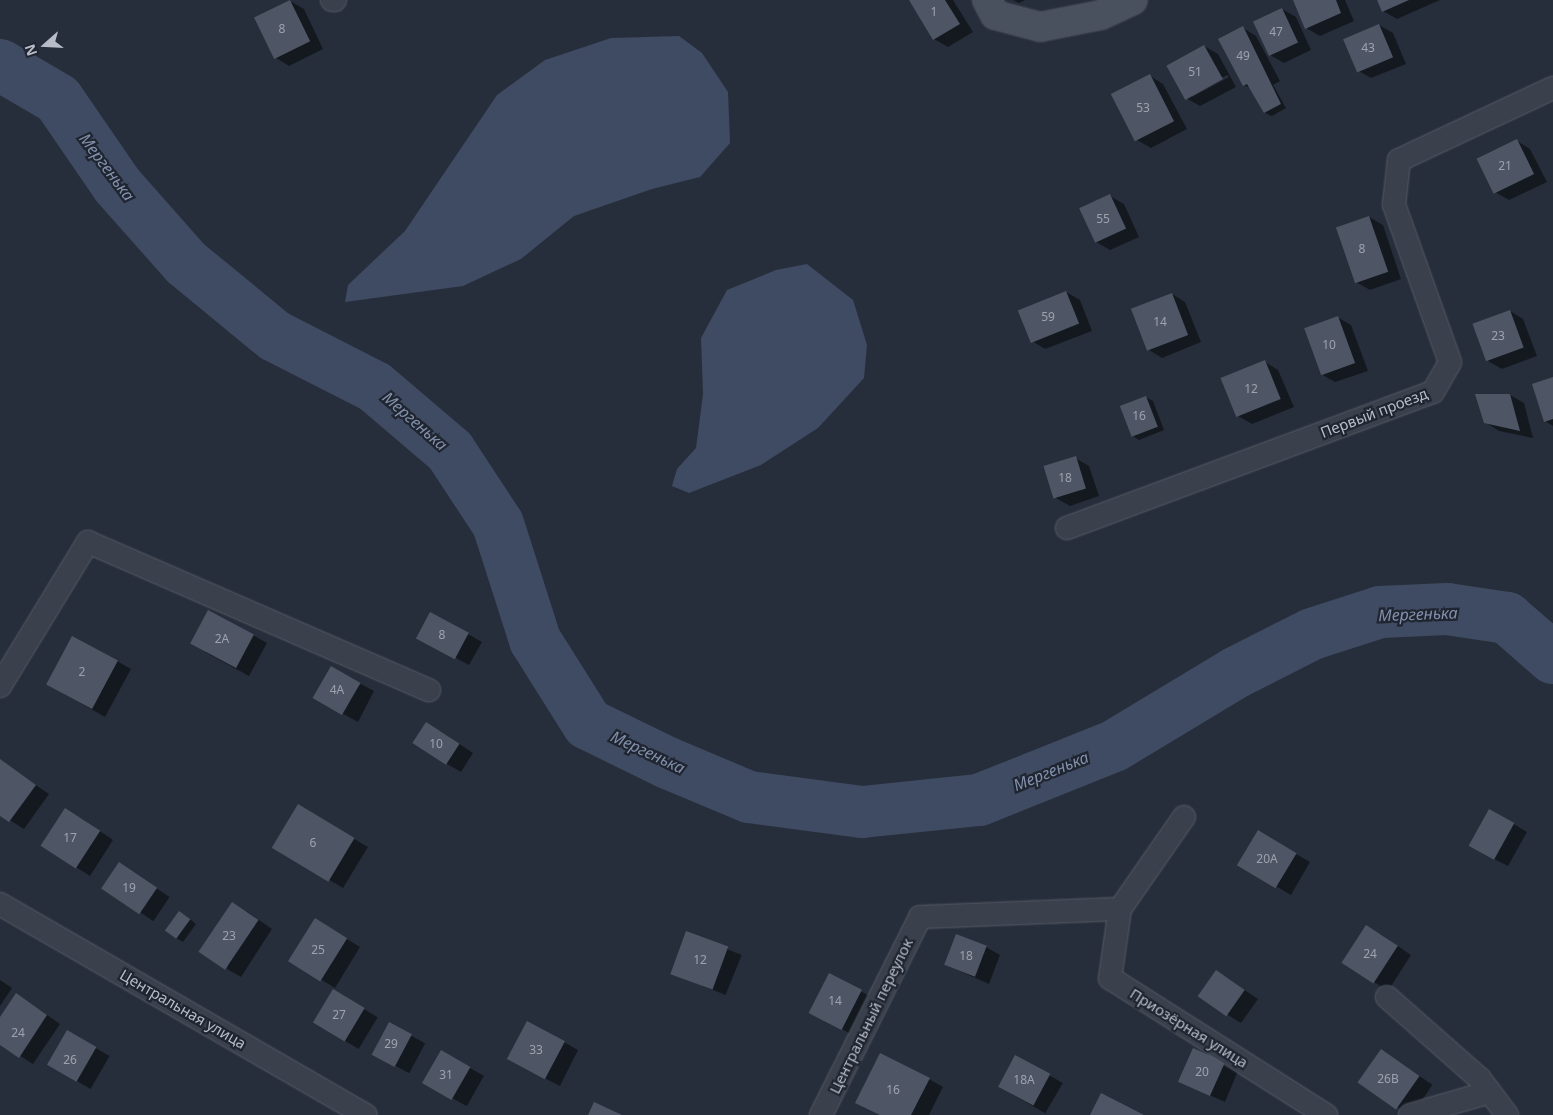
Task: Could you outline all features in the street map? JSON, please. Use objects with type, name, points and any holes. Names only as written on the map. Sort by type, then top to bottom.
[{"type":"main road","points":[[991,8],[1040,27],[1101,15],[1133,0]]},
{"type":"street","name":"Первый проезд","points":[[1067,528],[1433,392],[1450,362],[1394,205],[1399,160],[1553,88]]},
{"type":"street","points":[[0,686],[88,542],[429,690]]},
{"type":"street","name":"Приозёрная улица","points":[[1184,817],[1120,909],[1110,978],[1326,1115]]},
{"type":"street","name":"Центральная улица","points":[[0,904],[366,1115]]},
{"type":"street","name":"Центральный переулок","points":[[821,1115],[920,917],[1120,909]]},
{"type":"street","points":[[1387,997],[1480,1079],[1508,1115]]},
{"type":"street","points":[[1410,1115],[1490,1092]]},
{"type":"water","points":[[679,36],[702,53],[728,92],[730,143],[700,177],[652,189],[574,216],[521,259],[463,286],[345,302],[348,285],[405,231],[497,95],[545,60],[611,38]]},
{"type":"water","points":[[807,264],[853,300],[867,345],[864,378],[818,428],[761,465],[689,493],[672,486],[677,469],[696,448],[703,394],[701,338],[727,290],[776,270]]},
{"type":"building","points":[[290,0],[310,41],[274,59],[254,18]]},
{"type":"building","points":[[909,0],[945,0],[960,24],[933,40]]},
{"type":"building","points":[[1293,0],[1336,0],[1341,13],[1305,29]]},
{"type":"building","points":[[1377,0],[1409,0],[1382,12]]},
{"type":"building","points":[[1282,8],[1298,42],[1269,56],[1253,22]]},
{"type":"building","points":[[1379,24],[1393,57],[1357,72],[1343,39]]},
{"type":"building","points":[[1243,26],[1281,104],[1264,113],[1247,84],[1243,86],[1218,39]]},
{"type":"building","points":[[1204,45],[1223,79],[1185,100],[1166,66]]},
{"type":"building","points":[[1150,74],[1174,121],[1135,141],[1111,94]]},
{"type":"building","points":[[1517,139],[1534,174],[1494,194],[1477,159]]},
{"type":"building","points":[[1110,194],[1126,228],[1095,243],[1079,208]]},
{"type":"building","points":[[1369,216],[1388,272],[1355,283],[1336,227]]},
{"type":"building","points":[[1066,291],[1079,323],[1031,343],[1018,310]]},
{"type":"building","points":[[1172,293],[1188,335],[1147,351],[1131,309]]},
{"type":"building","points":[[1510,310],[1524,348],[1486,361],[1472,324]]},
{"type":"building","points":[[1338,316],[1355,363],[1321,375],[1304,328]]},
{"type":"building","points":[[1265,360],[1281,399],[1236,417],[1220,378]]},
{"type":"building","points":[[1553,377],[1553,419],[1544,422],[1532,384]]},
{"type":"building","points":[[1475,394],[1510,394],[1520,431],[1484,423]]},
{"type":"building","points":[[1146,396],[1158,427],[1132,437],[1120,406]]},
{"type":"building","points":[[1076,456],[1086,489],[1053,498],[1043,466]]},
{"type":"building","points":[[208,610],[254,634],[236,668],[190,644]]},
{"type":"building","points":[[430,612],[469,633],[455,659],[416,638]]},
{"type":"building","points":[[72,636],[118,660],[92,709],[46,685]]},
{"type":"building","points":[[331,666],[360,683],[342,715],[312,698]]},
{"type":"building","points":[[426,722],[460,744],[446,765],[412,743]]},
{"type":"building","points":[[0,759],[36,785],[9,822],[0,816]]},
{"type":"building","points":[[298,804],[355,838],[328,882],[272,848]]},
{"type":"building","points":[[65,808],[100,831],[76,869],[40,846]]},
{"type":"building","points":[[1489,809],[1514,823],[1494,860],[1469,846]]},
{"type":"building","points":[[1258,830],[1297,853],[1275,888],[1237,865]]},
{"type":"building","points":[[119,862],[157,888],[139,914],[101,889]]},
{"type":"building","points":[[232,902],[259,920],[225,970],[198,952]]},
{"type":"building","points":[[179,911],[190,919],[176,939],[165,930]]},
{"type":"building","points":[[315,918],[347,938],[320,981],[288,961]]},
{"type":"building","points":[[1366,925],[1398,946],[1373,983],[1341,963]]},
{"type":"building","points":[[686,931],[728,946],[713,990],[670,974]]},
{"type":"building","points":[[956,934],[987,946],[975,977],[944,965]]},
{"type":"building","points":[[1216,970],[1245,990],[1226,1016],[1198,996]]},
{"type":"building","points":[[829,973],[862,990],[842,1030],[809,1013]]},
{"type":"building","points":[[333,989],[365,1008],[345,1041],[313,1022]]},
{"type":"building","points":[[16,993],[47,1015],[19,1058],[0,1045],[0,1017]]},
{"type":"building","points":[[527,1021],[565,1041],[545,1079],[507,1059]]},
{"type":"building","points":[[389,1022],[412,1034],[395,1067],[372,1055]]},
{"type":"building","points":[[67,1030],[96,1047],[76,1082],[47,1065]]},
{"type":"building","points":[[1193,1048],[1225,1062],[1210,1096],[1178,1082]]},
{"type":"building","points":[[1381,1049],[1420,1076],[1396,1110],[1357,1083]]},
{"type":"building","points":[[441,1050],[470,1067],[451,1100],[422,1083]]},
{"type":"building","points":[[880,1053],[930,1078],[911,1115],[880,1115],[855,1103]]},
{"type":"building","points":[[1015,1055],[1050,1074],[1033,1106],[998,1087]]},
{"type":"building","points":[[1101,1093],[1144,1115],[1090,1115]]},
{"type":"building","points":[[594,1102],[622,1115],[588,1115]]},
{"type":"waterway","name":"Мергенька","points":[[0,65],[58,99],[117,185],[186,263],[275,336],[375,387],[450,451],[498,524],[535,640],[588,724],[668,763],[749,797],[862,812],[979,800],[1114,746],[1235,673],[1312,634],[1380,612],[1447,609],[1507,618],[1553,658]]}]
